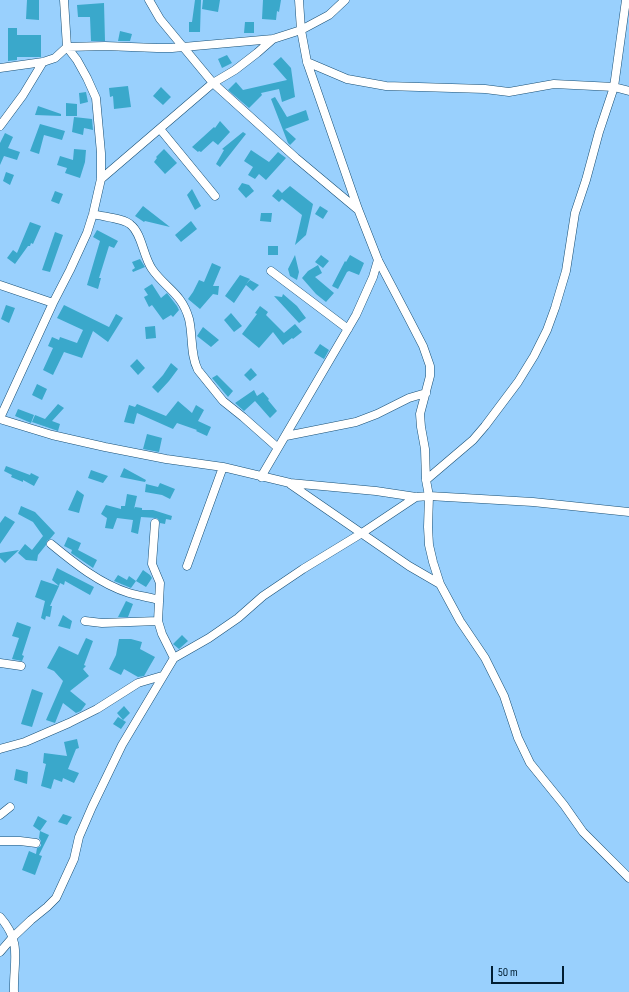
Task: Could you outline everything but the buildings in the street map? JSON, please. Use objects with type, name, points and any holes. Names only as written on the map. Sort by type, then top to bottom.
[{"type":"street","points":[[64,0],[67,47],[77,60],[96,98],[101,154],[101,179],[87,233],[0,418],[52,435],[105,447],[166,459],[223,467],[290,483],[376,491],[416,497],[429,496],[533,502],[629,512]]},
{"type":"street","points":[[149,0],[160,19],[213,83],[296,158],[358,209]]},
{"type":"street","points":[[299,0],[301,30],[307,62],[358,209],[378,260],[411,323],[430,366],[430,376],[420,414],[425,449],[426,480],[429,496],[428,527],[430,545],[433,562],[440,584],[460,622],[488,664],[504,696],[518,738],[530,763],[583,832],[629,878]]},
{"type":"street","points":[[0,68],[44,62],[55,58],[67,47],[183,47],[273,39],[301,30],[329,15],[345,0]]},
{"type":"street","points":[[426,480],[473,440],[485,426],[518,382],[534,356],[547,330],[556,308],[566,271],[575,213],[614,87],[626,0]]},
{"type":"street","points":[[101,179],[213,83],[235,70],[258,53],[273,39]]},
{"type":"street","points":[[0,126],[23,95],[44,62]]},
{"type":"street","points":[[307,62],[347,79],[386,86],[485,89],[509,92],[554,84],[614,87],[629,91]]},
{"type":"street","points":[[160,129],[215,196]]},
{"type":"street","points":[[93,214],[125,221],[135,230],[151,268],[178,295],[184,305],[189,320],[196,366],[198,370],[223,401],[244,417],[278,448]]},
{"type":"street","points":[[261,477],[348,329],[370,283],[378,260]]},
{"type":"street","points":[[271,271],[348,329]]},
{"type":"street","points":[[0,285],[53,303]]},
{"type":"street","points":[[286,436],[356,422],[377,414],[409,398],[426,393]]},
{"type":"street","points":[[188,566],[223,467]]},
{"type":"street","points":[[290,483],[409,566],[440,584]]},
{"type":"street","points":[[0,952],[13,937],[56,898],[74,859],[79,837],[122,745],[174,658],[209,638],[238,618],[263,596],[416,497]]},
{"type":"street","points":[[155,523],[152,564],[160,583],[158,621],[162,634],[174,658]]},
{"type":"street","points":[[51,544],[70,559],[108,584],[129,593],[159,600]]},
{"type":"street","points":[[85,621],[102,623],[158,621]]},
{"type":"street","points":[[0,663],[21,666]]},
{"type":"street","points":[[0,749],[25,742],[58,728],[97,709],[138,683],[162,676]]},
{"type":"street","points":[[0,815],[10,807]]},
{"type":"street","points":[[0,841],[36,843]]},
{"type":"street","points":[[0,917],[13,937],[16,954],[14,992]]}]
